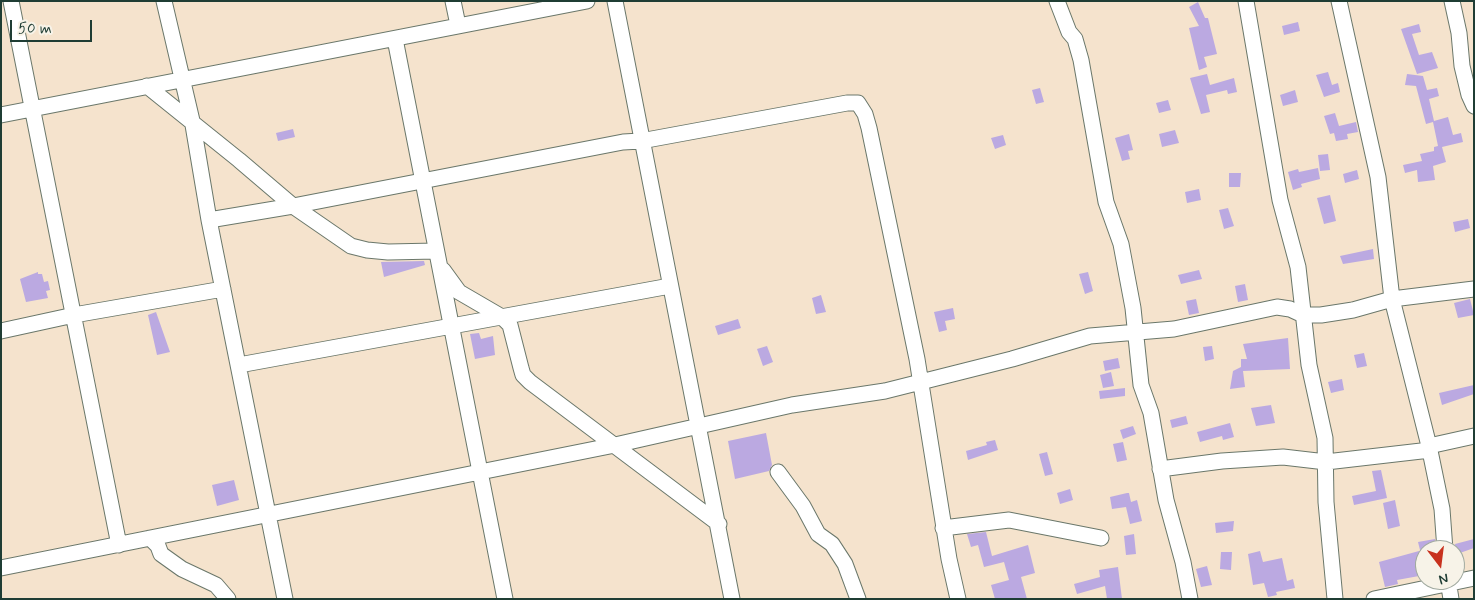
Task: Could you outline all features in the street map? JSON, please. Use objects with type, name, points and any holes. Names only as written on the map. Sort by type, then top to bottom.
[{"type":"street","points":[[11,1],[119,545]]},
{"type":"street","points":[[164,1],[193,125],[208,220],[285,599]]},
{"type":"street","points":[[454,1],[458,25]]},
{"type":"street","points":[[1,115],[588,1]]},
{"type":"street","points":[[615,1],[670,286],[719,524],[732,599]]},
{"type":"street","points":[[1057,1],[1081,60],[1100,178],[1106,202],[1121,244],[1138,334],[1142,385],[1151,413],[1160,469],[1190,599]]},
{"type":"street","points":[[1246,1],[1280,200],[1298,267],[1309,365],[1325,438],[1326,502],[1335,599]]},
{"type":"street","points":[[1339,1],[1378,176],[1392,299],[1430,448],[1442,509],[1444,540]]},
{"type":"street","points":[[1452,1],[1459,33],[1462,66],[1468,95],[1474,106]]},
{"type":"street","points":[[395,39],[505,599]]},
{"type":"street","points":[[147,86],[293,206],[351,246],[367,250],[437,255]]},
{"type":"street","points":[[208,220],[293,206],[784,113],[847,103],[858,104],[865,114],[869,128],[917,359],[943,528],[958,599]]},
{"type":"street","points":[[437,255],[447,278],[459,292],[502,317],[510,325],[523,375],[719,524]]},
{"type":"street","points":[[238,365],[670,286]]},
{"type":"street","points":[[1,331],[74,315],[223,289]]},
{"type":"street","points":[[1,568],[615,444],[792,405],[885,390],[1012,359],[1090,336],[1174,330],[1277,307],[1290,309],[1303,315],[1320,315],[1353,310],[1392,299],[1474,289]]},
{"type":"street","points":[[1160,469],[1283,456],[1326,462],[1430,448],[1474,436]]},
{"type":"street","points":[[778,472],[803,506],[818,534],[832,544],[845,564],[858,599]]},
{"type":"street","points":[[943,528],[1015,520],[1101,538]]},
{"type":"street","points":[[150,538],[158,546],[161,554],[182,569],[216,584],[228,599]]},
{"type":"street","points":[[1374,599],[1415,589]]},
{"type":"building","points":[[1198,2],[1205,18],[1208,18],[1217,54],[1204,57],[1207,67],[1199,70],[1189,28],[1199,26],[1189,7]]},
{"type":"building","points":[[1298,22],[1300,31],[1284,35],[1282,26]]},
{"type":"building","points":[[1419,24],[1421,32],[1412,34],[1419,55],[1432,52],[1438,68],[1417,74],[1401,29]]},
{"type":"building","points":[[1328,72],[1332,85],[1338,83],[1340,92],[1324,97],[1316,75]]},
{"type":"building","points":[[1207,74],[1210,85],[1234,78],[1237,92],[1228,94],[1227,90],[1206,95],[1210,112],[1201,114],[1190,78]]},
{"type":"building","points":[[1407,74],[1423,76],[1427,90],[1437,88],[1439,96],[1429,99],[1434,121],[1448,117],[1453,135],[1461,133],[1463,142],[1442,147],[1446,162],[1433,166],[1435,180],[1418,182],[1417,170],[1405,173],[1403,165],[1422,161],[1420,154],[1434,151],[1434,147],[1438,146],[1433,122],[1426,124],[1416,86],[1405,85]]},
{"type":"building","points":[[1040,88],[1044,102],[1036,104],[1032,90]]},
{"type":"building","points":[[1295,90],[1298,102],[1283,106],[1280,95]]},
{"type":"building","points":[[1168,100],[1171,110],[1159,113],[1156,103]]},
{"type":"building","points":[[1335,113],[1339,126],[1356,122],[1358,132],[1347,134],[1348,139],[1336,141],[1334,133],[1330,134],[1324,116]]},
{"type":"building","points":[[293,129],[295,137],[278,141],[276,133]]},
{"type":"building","points":[[1175,130],[1179,143],[1162,147],[1159,134]]},
{"type":"building","points":[[1129,134],[1133,150],[1128,151],[1130,159],[1122,161],[1115,138]]},
{"type":"building","points":[[1003,135],[1006,145],[995,149],[991,138]]},
{"type":"building","points":[[1328,154],[1330,170],[1320,171],[1318,155]]},
{"type":"building","points":[[1318,168],[1320,179],[1301,184],[1302,187],[1293,190],[1288,172],[1298,169],[1299,172]]},
{"type":"building","points":[[1357,170],[1359,179],[1345,183],[1343,174]]},
{"type":"building","points":[[1229,173],[1241,173],[1240,187],[1229,187]]},
{"type":"building","points":[[1199,189],[1201,200],[1187,203],[1185,192]]},
{"type":"building","points":[[1330,195],[1336,221],[1324,224],[1317,198]]},
{"type":"building","points":[[1228,208],[1234,226],[1224,229],[1219,210]]},
{"type":"building","points":[[1468,219],[1470,228],[1455,232],[1453,222]]},
{"type":"building","points":[[1373,249],[1374,259],[1343,264],[1340,256]]},
{"type":"building","points":[[424,261],[425,265],[384,277],[381,262]]},
{"type":"building","points":[[1199,270],[1202,279],[1181,284],[1178,275]]},
{"type":"building","points":[[38,272],[38,274],[42,274],[44,282],[48,281],[50,290],[46,291],[48,298],[26,302],[20,279]]},
{"type":"building","points":[[1088,272],[1093,291],[1085,294],[1079,274]]},
{"type":"building","points":[[1245,284],[1248,300],[1238,302],[1235,286]]},
{"type":"building","points":[[821,295],[826,312],[816,314],[812,298]]},
{"type":"building","points":[[1196,299],[1199,313],[1189,315],[1186,301]]},
{"type":"building","points":[[1470,299],[1474,315],[1458,318],[1454,303]]},
{"type":"building","points":[[953,308],[955,319],[945,321],[947,330],[939,332],[934,312]]},
{"type":"building","points":[[156,312],[170,352],[157,355],[148,315]]},
{"type":"building","points":[[738,319],[741,328],[718,335],[715,326]]},
{"type":"building","points":[[479,333],[481,339],[493,336],[495,355],[475,359],[470,334]]},
{"type":"building","points":[[1288,338],[1290,369],[1243,371],[1245,387],[1230,389],[1233,371],[1241,367],[1241,359],[1247,359],[1243,344]]},
{"type":"building","points":[[767,346],[773,362],[763,366],[757,349]]},
{"type":"building","points":[[1212,346],[1214,359],[1205,361],[1203,347]]},
{"type":"building","points":[[1364,353],[1367,366],[1357,368],[1354,355]]},
{"type":"building","points":[[1118,358],[1120,368],[1105,371],[1103,361]]},
{"type":"building","points":[[1111,372],[1114,386],[1103,388],[1100,375]]},
{"type":"building","points":[[1342,379],[1344,390],[1331,393],[1328,382]]},
{"type":"building","points":[[1474,385],[1474,394],[1442,405],[1439,393]]},
{"type":"building","points":[[1125,388],[1125,396],[1100,399],[1099,391]]},
{"type":"building","points":[[1271,405],[1275,423],[1256,426],[1251,408]]},
{"type":"building","points":[[1186,416],[1188,424],[1172,428],[1170,420]]},
{"type":"building","points":[[1230,423],[1234,437],[1223,440],[1222,436],[1200,442],[1197,432]]},
{"type":"building","points":[[1133,426],[1136,434],[1123,439],[1120,430]]},
{"type":"building","points":[[766,433],[772,465],[769,471],[735,479],[728,441]]},
{"type":"building","points":[[995,440],[998,450],[968,460],[966,451],[987,445],[986,442]]},
{"type":"building","points":[[1123,442],[1127,460],[1117,462],[1113,444]]},
{"type":"building","points":[[1047,452],[1053,474],[1045,476],[1039,454]]},
{"type":"building","points":[[1381,470],[1387,498],[1354,505],[1352,496],[1376,491],[1372,471]]},
{"type":"building","points":[[234,480],[239,500],[217,506],[212,485]]},
{"type":"building","points":[[1070,489],[1073,500],[1060,504],[1057,493]]},
{"type":"building","points":[[1129,493],[1131,502],[1137,500],[1142,521],[1130,524],[1126,507],[1112,509],[1110,497]]},
{"type":"building","points":[[1395,500],[1400,526],[1388,529],[1383,503]]},
{"type":"building","points":[[1234,521],[1233,531],[1216,533],[1215,523]]},
{"type":"building","points":[[986,532],[992,556],[1028,545],[1035,573],[1021,577],[1027,599],[995,599],[991,585],[1009,580],[1004,562],[984,567],[978,545],[971,547],[967,534]]},
{"type":"building","points":[[1134,534],[1136,554],[1126,555],[1124,536]]},
{"type":"building","points":[[1474,539],[1474,548],[1465,551],[1465,541]]},
{"type":"building","points":[[1260,551],[1263,562],[1282,558],[1287,581],[1293,579],[1295,588],[1276,592],[1277,595],[1268,597],[1264,583],[1253,585],[1248,554]]},
{"type":"building","points":[[1221,552],[1232,552],[1231,570],[1220,569]]},
{"type":"building","points":[[1415,552],[1415,577],[1397,580],[1398,584],[1385,587],[1379,562]]},
{"type":"building","points":[[1207,566],[1212,585],[1201,587],[1196,569]]},
{"type":"building","points":[[1118,567],[1122,599],[1107,599],[1105,586],[1077,594],[1074,584],[1100,577],[1099,570]]}]
